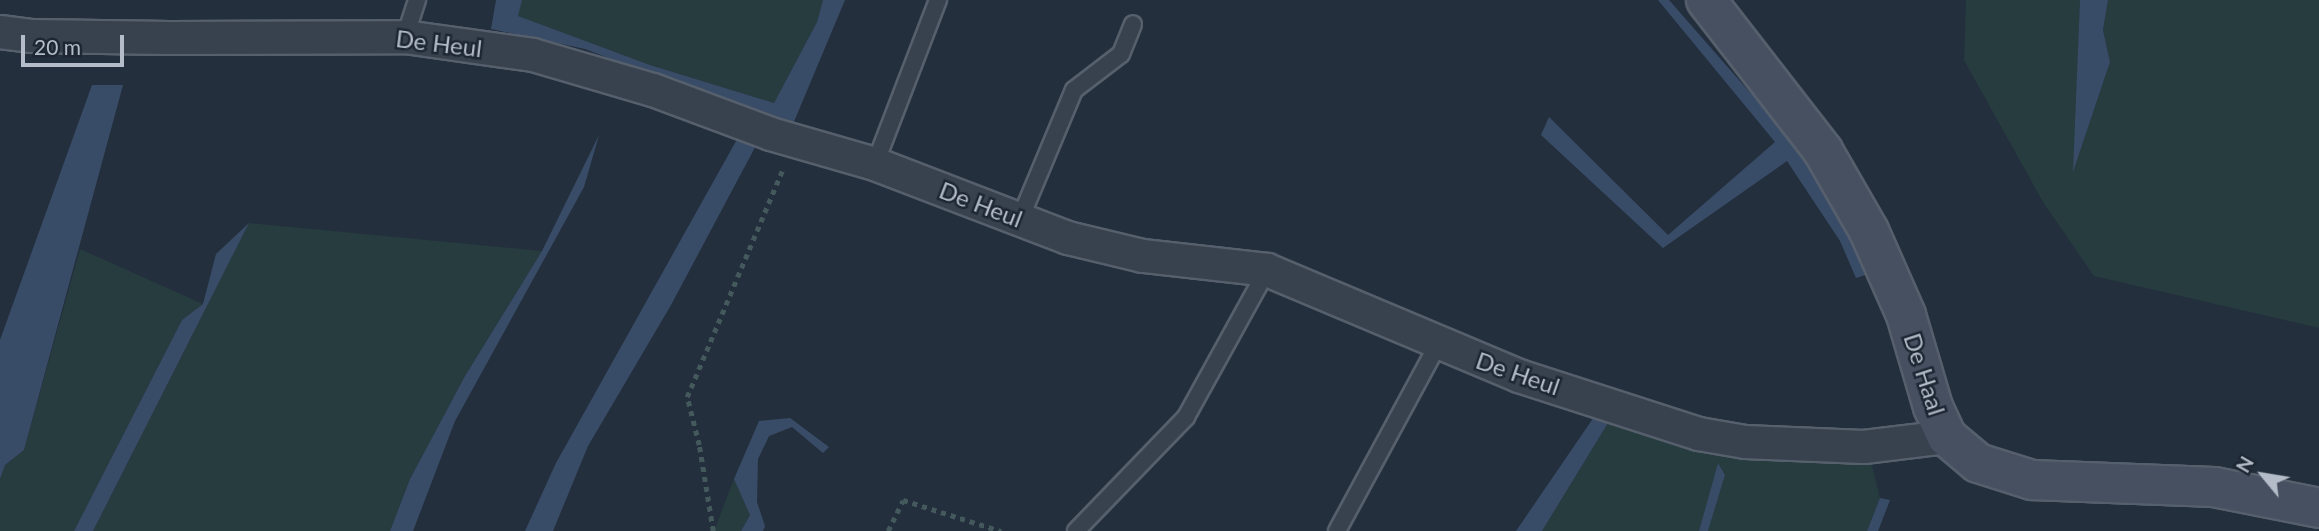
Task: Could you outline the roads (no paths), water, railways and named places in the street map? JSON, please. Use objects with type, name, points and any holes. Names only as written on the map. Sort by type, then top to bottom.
[{"type":"street","name":"De Haal","points":[[1713,3],[1824,151],[1869,231],[1906,315],[1933,407],[1947,437],[1978,463],[2032,480],[2214,487],[2312,506]]},
{"type":"street","name":"De Heul","points":[[0,32],[33,36],[143,38],[405,37],[533,55],[653,90],[783,137],[875,164],[1068,237],[1143,256],[1267,270],[1519,376],[1699,434],[1745,442],[1864,447],[1947,437]]},
{"type":"lane","points":[[405,37],[417,0]]},
{"type":"lane","points":[[875,164],[938,0]]},
{"type":"lane","points":[[1020,219],[1074,90],[1121,54],[1133,24]]},
{"type":"lane","points":[[1076,531],[1186,417],[1267,270]]},
{"type":"lane","points":[[1337,531],[1438,344]]},
{"type":"water","points":[[496,0],[522,0],[518,16],[650,65],[774,103],[817,22],[823,0],[845,0],[793,124],[768,123],[671,305],[588,446],[553,531],[525,531],[556,463],[754,109],[673,83],[585,49],[491,29]]},
{"type":"water","points":[[1658,0],[1669,0],[1809,160],[1875,272],[1856,278],[1840,241],[1787,161],[1663,248],[1541,135],[1549,117],[1668,235],[1775,142]]},
{"type":"water","points":[[2080,0],[2108,0],[2103,30],[2110,62],[2073,172]]},
{"type":"water","points":[[92,85],[123,85],[24,450],[5,465],[0,479],[0,340]]},
{"type":"water","points":[[599,135],[584,187],[455,421],[413,531],[390,531],[410,479],[465,376],[542,251]]},
{"type":"water","points":[[249,223],[93,531],[74,531],[182,320],[203,304],[216,254]]},
{"type":"water","points":[[1594,417],[1608,423],[1542,531],[1516,531]]},
{"type":"water","points":[[790,418],[829,447],[823,453],[792,427],[769,436],[758,459],[757,502],[765,526],[763,531],[741,531],[750,515],[734,479],[759,421]]},
{"type":"water","points":[[1718,463],[1725,475],[1708,531],[1699,531]]},
{"type":"water","points":[[1880,498],[1890,500],[1878,531],[1867,531]]}]
